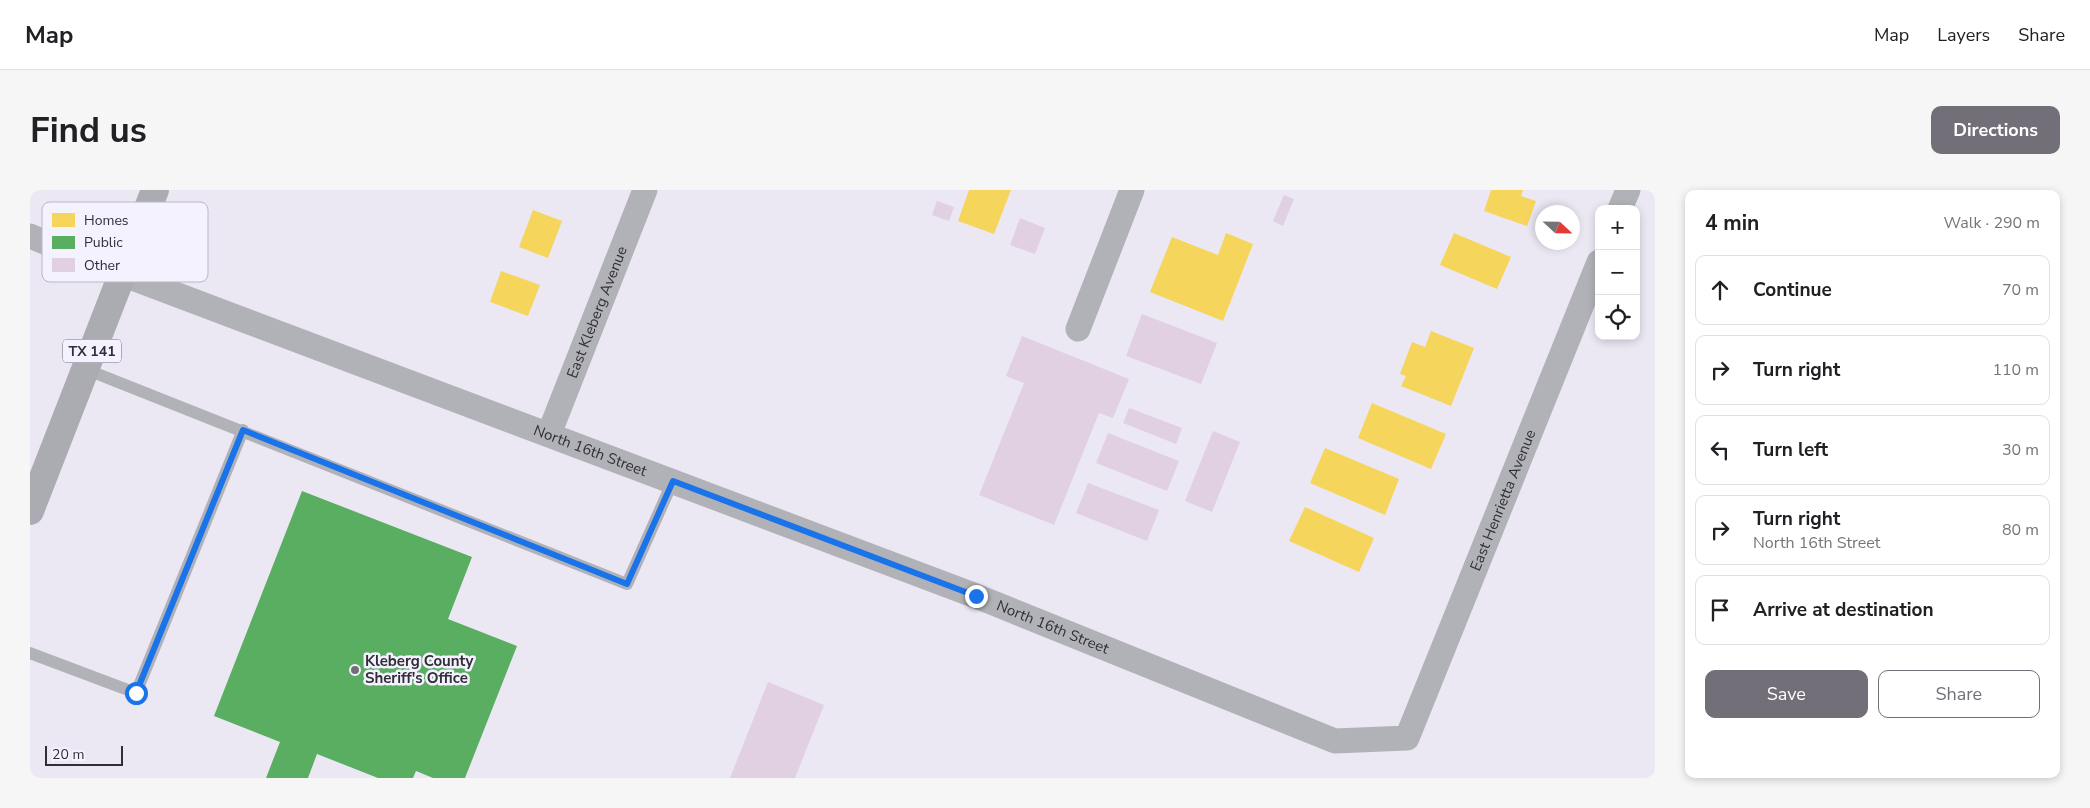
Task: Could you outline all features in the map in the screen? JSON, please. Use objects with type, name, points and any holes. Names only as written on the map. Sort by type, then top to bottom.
[{"type":"main road","name":"TX 141","points":[[150,202],[155,190]]},
{"type":"main road","name":"TX 141","points":[[30,512],[119,282]]},
{"type":"street","name":"East Kleberg Avenue","points":[[549,434],[645,190]]},
{"type":"street","points":[[1078,329],[1132,190]]},
{"type":"street","points":[[1622,205],[1628,190]]},
{"type":"street","name":"North 16th Street","points":[[30,236],[42,241]]},
{"type":"street","name":"East Henrietta Avenue","points":[[1406,738],[1595,272]]},
{"type":"street","name":"North 16th Street","points":[[143,282],[976,596],[1335,741],[1406,738]]},
{"type":"lane","points":[[85,369],[243,430],[627,584],[673,481]]},
{"type":"lane","points":[[30,653],[136,693],[243,430]]},
{"type":"building: Homes","points":[[969,190],[1011,190],[994,234],[958,221]]},
{"type":"building: Homes","points":[[1491,190],[1523,190],[1521,196],[1536,201],[1527,226],[1484,211]]},
{"type":"building: Homes","points":[[533,210],[562,221],[548,258],[519,247]]},
{"type":"building: Homes","points":[[1226,233],[1253,244],[1223,321],[1150,292],[1172,237],[1218,255]]},
{"type":"building: Homes","points":[[1454,233],[1511,257],[1497,289],[1440,265]]},
{"type":"building: Homes","points":[[501,271],[540,285],[528,316],[490,302]]},
{"type":"building: Homes","points":[[1431,331],[1474,348],[1451,406],[1401,386],[1406,376],[1400,374],[1412,342],[1425,347]]},
{"type":"building: Homes","points":[[1372,403],[1446,434],[1431,469],[1358,438]]},
{"type":"building: Homes","points":[[1325,448],[1399,479],[1385,515],[1310,483]]},
{"type":"building: Homes","points":[[1305,507],[1374,538],[1359,572],[1289,541]]},
{"type":"building: Public","points":[[302,491],[472,557],[448,619],[517,646],[465,778],[433,778],[416,771],[413,778],[378,778],[317,754],[308,778],[266,778],[280,742],[214,716]]},
{"type":"building: Other","points":[[1284,195],[1294,199],[1283,226],[1273,221]]},
{"type":"building: Other","points":[[937,201],[954,207],[949,221],[932,215]]},
{"type":"building: Other","points":[[1020,218],[1045,228],[1035,254],[1010,245]]},
{"type":"building: Other","points":[[1142,314],[1217,343],[1201,384],[1126,356]]},
{"type":"building: Other","points":[[1022,336],[1129,379],[1113,418],[1099,413],[1054,525],[979,495],[1024,383],[1006,376]]},
{"type":"building: Other","points":[[1129,408],[1182,428],[1176,444],[1123,423]]},
{"type":"building: Other","points":[[1213,431],[1240,442],[1212,512],[1185,501]]},
{"type":"building: Other","points":[[1108,433],[1179,461],[1167,491],[1096,463]]},
{"type":"building: Other","points":[[1088,483],[1159,510],[1147,541],[1076,513]]},
{"type":"building: Other","points":[[768,682],[824,705],[795,778],[730,778]]},
{"type":"place","name":"Kleberg County Sheriff's Office","points":[[355,670]]},
{"type":"route","points":[[136,693],[243,430],[627,584],[673,481],[976,596]]}]
